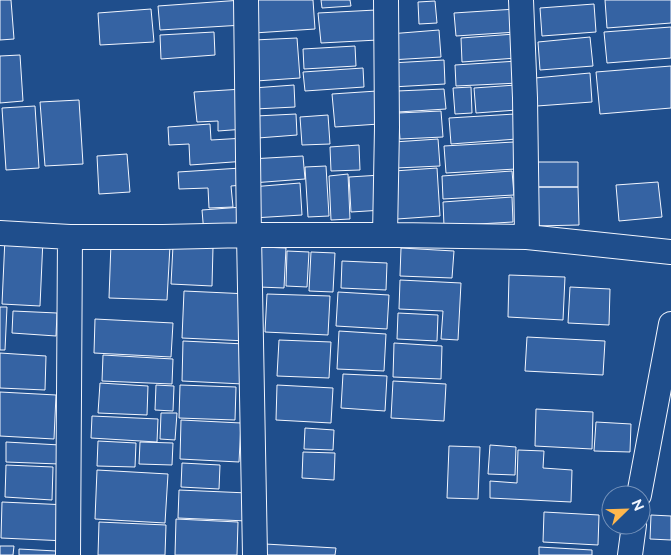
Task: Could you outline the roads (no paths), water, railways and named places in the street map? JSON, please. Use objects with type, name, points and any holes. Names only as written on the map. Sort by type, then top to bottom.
[{"type":"street","points":[[246,0],[256,555]]},
{"type":"street","points":[[385,235],[387,127],[386,0]]},
{"type":"street","points":[[521,0],[526,98],[527,237]]},
{"type":"street","points":[[0,233],[70,237],[385,235],[527,237],[671,252]]},
{"type":"street","points":[[68,555],[70,237]]},
{"type":"street","points":[[641,485],[671,324]]},
{"type":"street","points":[[630,555],[633,535]]}]
